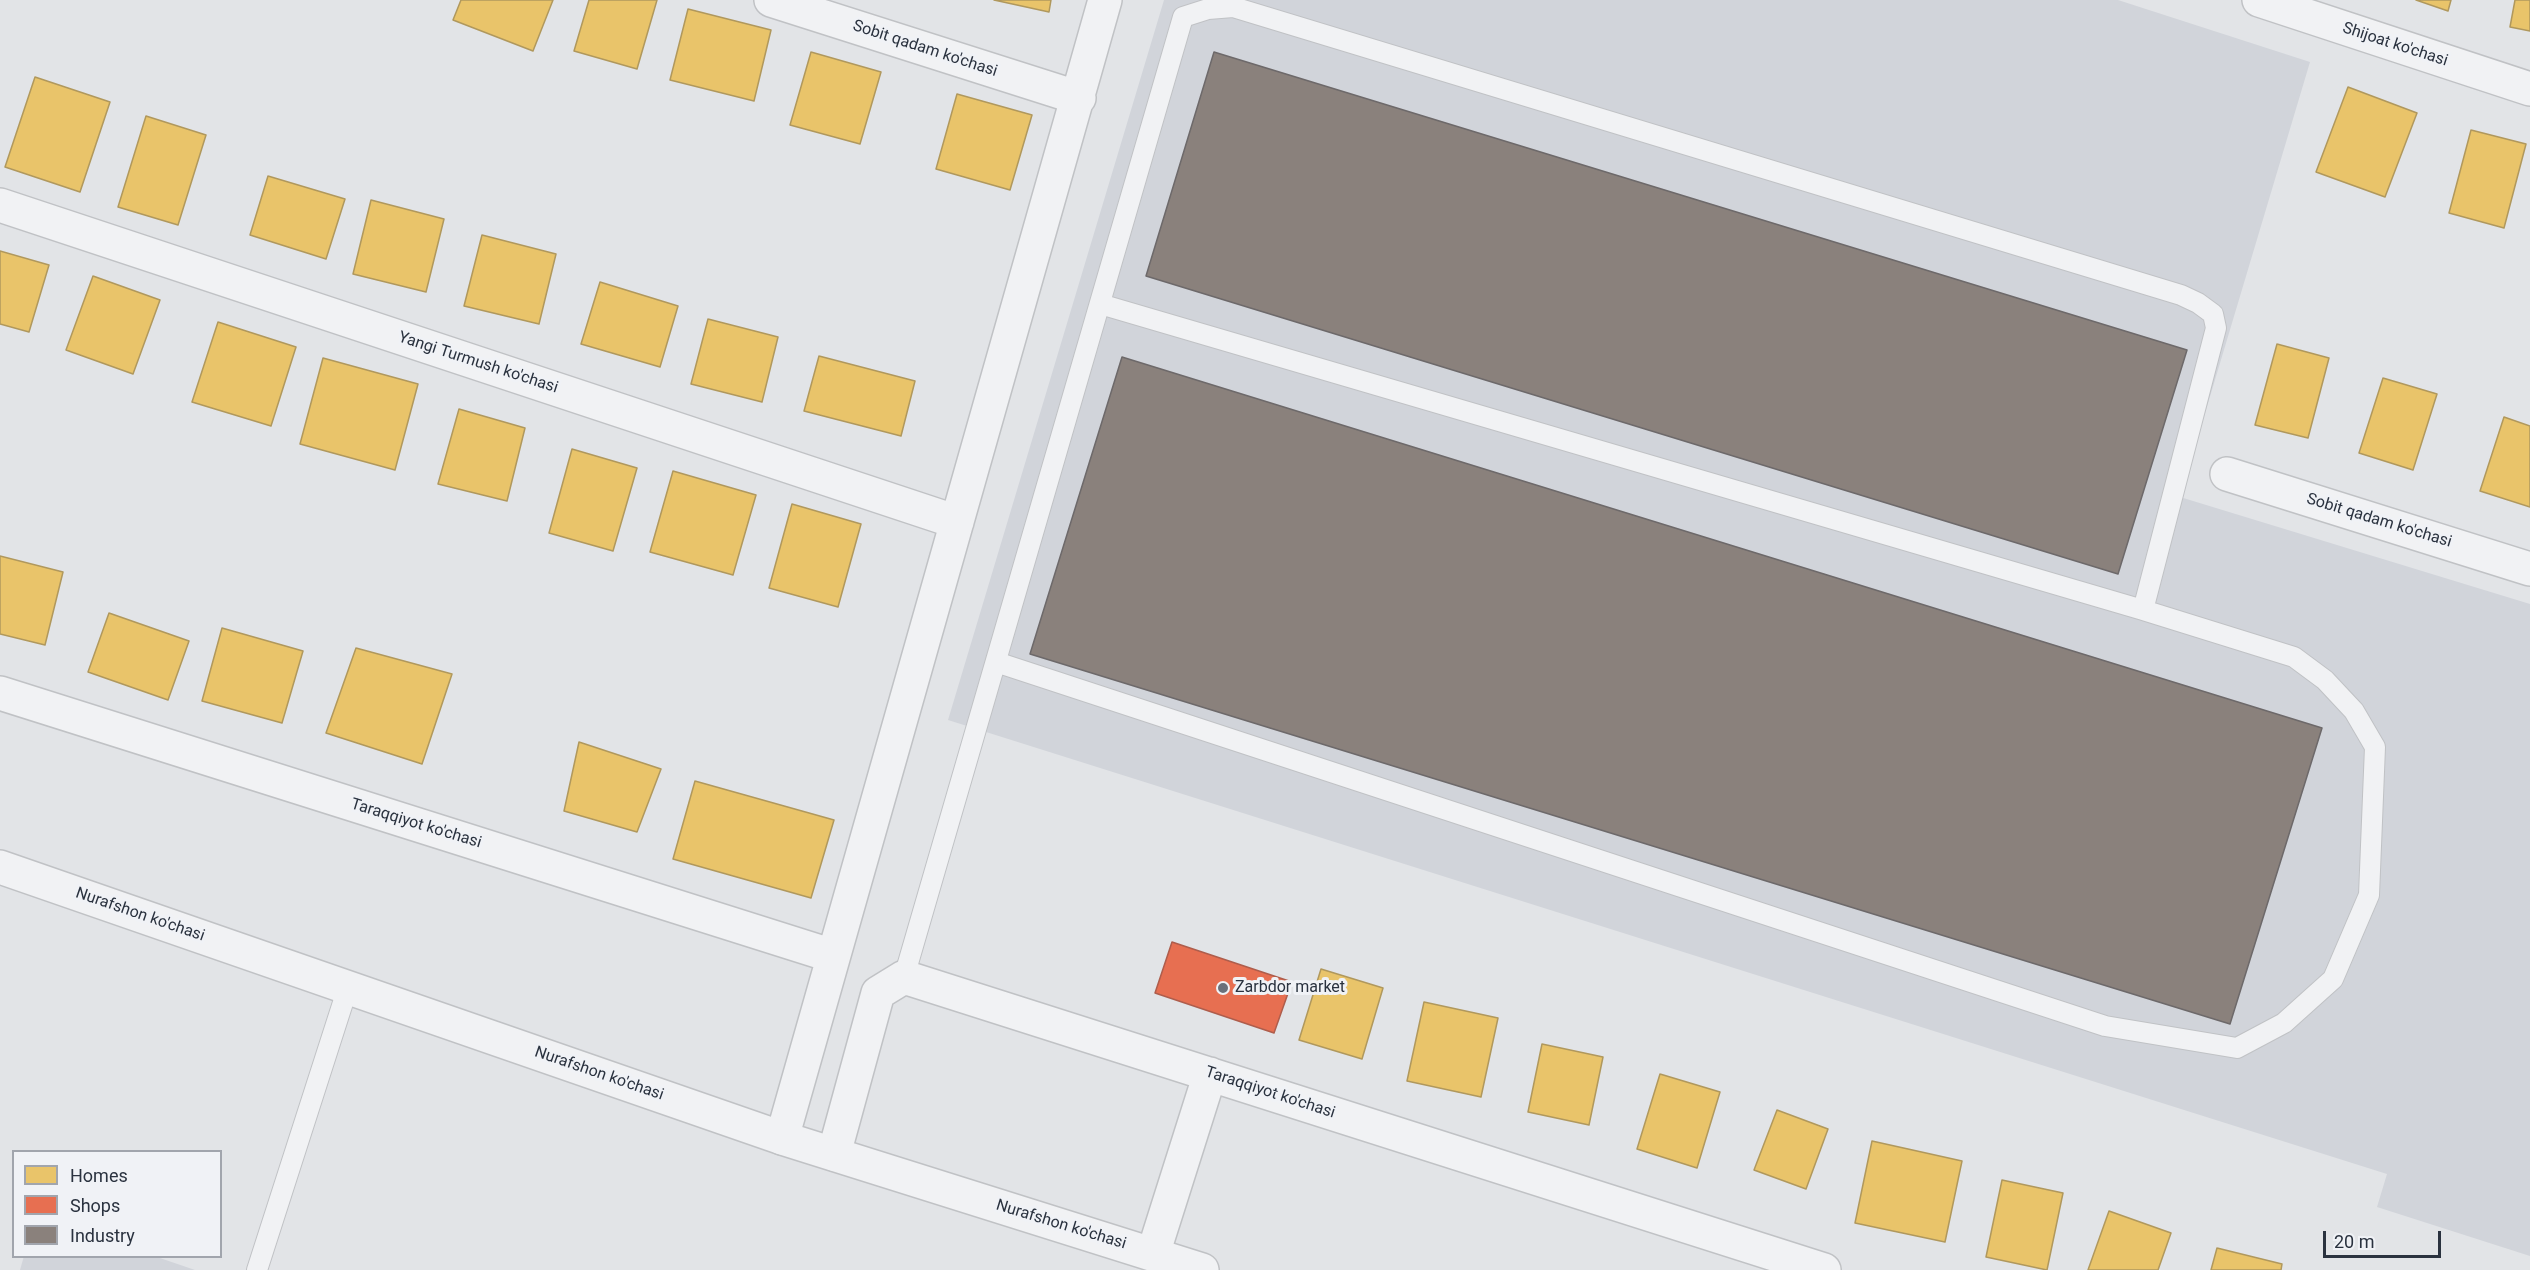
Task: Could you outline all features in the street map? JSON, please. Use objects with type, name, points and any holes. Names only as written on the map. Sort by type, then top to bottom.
[{"type":"street","name":"Sobit qadam ko'chasi","points":[[771,0],[1079,98]]},
{"type":"street","points":[[782,1138],[1106,0]]},
{"type":"street","name":"Shijoat ko'chasi","points":[[2259,0],[2530,89]]},
{"type":"street","name":"Yangi Turmush ko'chasi","points":[[0,205],[957,522]]},
{"type":"street","name":"Sobit qadam ko'chasi","points":[[2227,474],[2530,569]]},
{"type":"street","name":"Taraqqiyot ko'chasi","points":[[0,693],[833,956]]},
{"type":"street","name":"Nurafshon ko'chasi","points":[[0,867],[782,1138],[1202,1270]]},
{"type":"street","points":[[834,1154],[878,993],[904,977]]},
{"type":"street","name":"Taraqqiyot ko'chasi","points":[[904,977],[1824,1270]]},
{"type":"street","points":[[1153,1254],[1210,1074]]},
{"type":"lane","points":[[904,977],[1183,17],[1208,9],[1233,7],[2158,288],[2198,303],[2212,314],[2216,328],[2143,610]]},
{"type":"lane","points":[[996,662],[2104,1026],[2237,1047],[2284,1023],[2333,979],[2369,895],[2375,747],[2347,703],[2325,680],[2294,657],[2143,610],[1100,304]]},
{"type":"lane","points":[[257,1270],[348,987]]},
{"type":"shaded area","points":[[1164,0],[2118,0],[2310,62],[2180,497],[2530,604],[2530,1256],[2377,1207],[2387,1174],[948,720]]},
{"type":"shaded area","points":[[23,1258],[160,1258],[195,1270],[20,1270]]},
{"type":"building: Homes","points":[[461,0],[553,0],[533,51],[453,20]]},
{"type":"building: Homes","points":[[589,0],[657,0],[637,69],[574,51]]},
{"type":"building: Homes","points":[[994,0],[1051,0],[1049,12]]},
{"type":"building: Homes","points":[[2416,0],[2451,0],[2448,11]]},
{"type":"building: Homes","points":[[2515,0],[2530,0],[2530,31],[2510,27]]},
{"type":"building: Homes","points":[[688,9],[771,30],[754,101],[670,80]]},
{"type":"building: Homes","points":[[811,52],[881,72],[860,144],[790,125]]},
{"type":"building: Homes","points":[[35,77],[110,102],[80,192],[5,167]]},
{"type":"building: Homes","points":[[2348,87],[2417,113],[2385,197],[2316,172]]},
{"type":"building: Homes","points":[[957,94],[1032,115],[1010,190],[936,169]]},
{"type":"building: Homes","points":[[146,116],[206,135],[178,225],[118,207]]},
{"type":"building: Homes","points":[[2471,130],[2526,144],[2504,228],[2449,213]]},
{"type":"building: Homes","points":[[268,176],[345,199],[326,259],[250,235]]},
{"type":"building: Homes","points":[[371,200],[444,219],[426,292],[353,274]]},
{"type":"building: Homes","points":[[482,235],[556,254],[539,324],[464,306]]},
{"type":"building: Homes","points":[[0,251],[49,265],[29,332],[0,324]]},
{"type":"building: Homes","points":[[93,276],[160,300],[133,374],[66,350]]},
{"type":"building: Homes","points":[[600,282],[678,306],[660,367],[581,344]]},
{"type":"building: Homes","points":[[708,319],[778,337],[762,402],[691,384]]},
{"type":"building: Homes","points":[[218,322],[296,347],[271,426],[192,402]]},
{"type":"building: Homes","points":[[2277,344],[2329,358],[2308,438],[2255,425]]},
{"type":"building: Homes","points":[[819,356],[915,381],[901,436],[804,411]]},
{"type":"building: Homes","points":[[323,358],[418,384],[395,470],[300,444]]},
{"type":"building: Homes","points":[[2383,378],[2437,394],[2413,470],[2359,453]]},
{"type":"building: Homes","points":[[459,409],[525,428],[507,501],[438,484]]},
{"type":"building: Homes","points":[[2504,417],[2530,426],[2530,507],[2480,491]]},
{"type":"building: Homes","points":[[572,449],[637,468],[613,551],[549,533]]},
{"type":"building: Homes","points":[[673,471],[756,495],[733,575],[650,552]]},
{"type":"building: Homes","points":[[792,504],[861,524],[838,607],[769,588]]},
{"type":"building: Homes","points":[[0,556],[63,572],[45,645],[0,634]]},
{"type":"building: Homes","points":[[109,613],[189,641],[168,700],[88,672]]},
{"type":"building: Homes","points":[[222,628],[303,651],[282,723],[202,701]]},
{"type":"building: Homes","points":[[356,648],[452,674],[422,764],[326,733]]},
{"type":"building: Homes","points":[[579,742],[661,769],[637,832],[564,811]]},
{"type":"building: Homes","points":[[695,781],[834,820],[811,898],[673,859]]},
{"type":"building: Homes","points":[[1321,969],[1383,988],[1362,1059],[1299,1040]]},
{"type":"building: Homes","points":[[1424,1002],[1498,1018],[1481,1097],[1407,1081]]},
{"type":"building: Homes","points":[[1542,1044],[1603,1057],[1589,1125],[1528,1112]]},
{"type":"building: Homes","points":[[1660,1074],[1720,1092],[1697,1168],[1637,1149]]},
{"type":"building: Homes","points":[[1777,1110],[1828,1129],[1806,1189],[1754,1170]]},
{"type":"building: Homes","points":[[1872,1141],[1962,1161],[1945,1242],[1855,1223]]},
{"type":"building: Homes","points":[[2002,1180],[2063,1193],[2047,1270],[1986,1257]]},
{"type":"building: Homes","points":[[2109,1211],[2171,1233],[2158,1270],[2088,1270]]},
{"type":"building: Homes","points":[[2217,1248],[2282,1264],[2281,1270],[2211,1270]]},
{"type":"building: Shops","name":"Zarbdor market","points":[[1172,942],[1292,982],[1274,1033],[1155,993]]},
{"type":"building: Industry","points":[[1214,52],[2187,350],[2118,574],[1146,276]]},
{"type":"building: Industry","points":[[1122,357],[2322,728],[2230,1024],[1030,654]]},
{"type":"place","name":"Zarbdor market","points":[[1223,988]]}]
